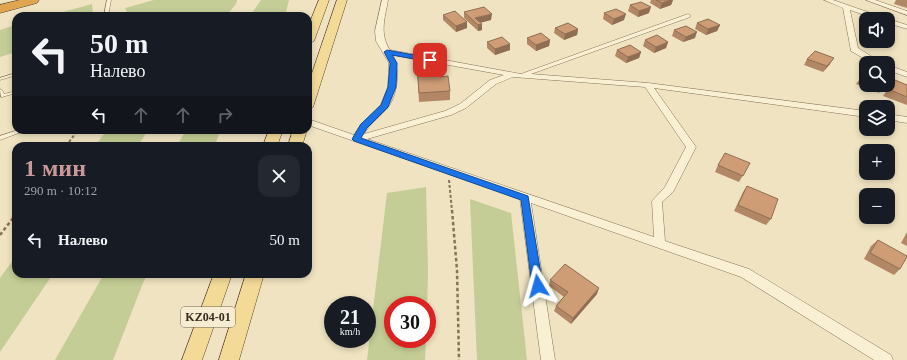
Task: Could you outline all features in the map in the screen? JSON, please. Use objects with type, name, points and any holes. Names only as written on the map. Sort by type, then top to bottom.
[{"type":"highway","points":[[0,3],[10,0]]},
{"type":"highway","points":[[0,9],[27,1]]},
{"type":"main road","points":[[312,31],[324,0]]},
{"type":"main road","points":[[312,92],[342,0]]},
{"type":"main road","name":"KZ04-01","points":[[192,360],[222,278]]},
{"type":"main road","name":"KZ04-01","points":[[229,360],[254,278]]},
{"type":"street","points":[[356,139],[364,126],[385,106],[392,87],[393,63],[380,41],[378,31],[385,0]]},
{"type":"street","points":[[827,0],[863,12]]},
{"type":"street","points":[[869,0],[907,13]]},
{"type":"street","points":[[846,6],[854,49],[864,56]]},
{"type":"street","points":[[356,139],[448,113],[463,106],[494,82],[504,77],[517,76],[688,16]]},
{"type":"street","points":[[895,23],[907,27]]},
{"type":"street","points":[[387,52],[517,76],[648,85],[859,113]]},
{"type":"street","points":[[895,70],[907,75]]},
{"type":"street","points":[[648,85],[691,147],[669,189],[657,201],[660,244]]},
{"type":"street","points":[[895,118],[907,120]]},
{"type":"street","points":[[312,123],[745,273],[886,360]]},
{"type":"street","points":[[525,198],[548,360]]},
{"type":"lane","points":[[107,12],[109,0]]},
{"type":"lane","points":[[0,79],[12,75]]},
{"type":"lane","points":[[0,90],[2,96],[12,93]]},
{"type":"lane","points":[[0,138],[12,134]]},
{"type":"path","points":[[448,171],[457,270],[459,360]]},
{"type":"path","points":[[0,235],[12,219]]},
{"type":"green space","points":[[154,0],[237,0],[236,4],[229,12],[127,12],[125,8]]},
{"type":"green space","points":[[261,0],[289,0],[286,12],[253,12]]},
{"type":"green space","points":[[92,4],[93,12],[63,12]]},
{"type":"green space","points":[[12,26],[12,53],[0,57],[0,30]]},
{"type":"green space","points":[[104,134],[146,134],[140,142],[98,142]]},
{"type":"green space","points":[[184,134],[219,134],[216,142],[179,142]]},
{"type":"green space","points":[[426,187],[427,296],[384,296],[384,348],[426,348],[425,360],[367,360],[368,348],[376,348],[376,296],[375,296],[387,193]]},
{"type":"green space","points":[[470,199],[511,213],[527,360],[477,360]]},
{"type":"green space","points":[[12,262],[12,278],[50,278],[0,352],[0,278]]},
{"type":"green space","points":[[102,278],[146,278],[113,360],[55,360]]},
{"type":"building","points":[[656,0],[671,0],[662,3]]},
{"type":"building","points":[[641,2],[651,7],[639,11],[630,5]]},
{"type":"building","points":[[484,7],[492,14],[475,18],[482,24],[478,25],[464,12]]},
{"type":"building","points":[[616,9],[626,14],[614,19],[604,13]]},
{"type":"building","points":[[455,11],[467,22],[456,26],[443,15]]},
{"type":"building","points":[[708,19],[720,25],[708,29],[697,23]]},
{"type":"building","points":[[568,23],[578,29],[565,34],[555,28]]},
{"type":"building","points":[[686,26],[697,32],[686,37],[674,30]]},
{"type":"building","points":[[541,33],[550,40],[536,45],[527,38]]},
{"type":"building","points":[[657,35],[668,42],[656,47],[645,40]]},
{"type":"building","points":[[502,37],[510,44],[495,49],[487,42]]},
{"type":"building","points":[[630,45],[641,52],[628,57],[617,50]]},
{"type":"building","points":[[815,51],[834,58],[827,66],[807,59]]},
{"type":"building","points":[[438,64],[440,77],[448,76],[450,91],[419,93],[417,65]]},
{"type":"building","points":[[895,80],[907,85],[907,97],[895,92]]},
{"type":"building","points":[[725,153],[750,163],[743,176],[718,165]]},
{"type":"building","points":[[747,186],[778,199],[771,219],[738,205]]},
{"type":"building","points":[[878,240],[907,256],[900,269],[870,253]]},
{"type":"building","points":[[565,264],[599,288],[573,318],[556,306],[568,292],[550,280]]},
{"type":"route","points":[[430,60],[387,52],[393,63],[392,87],[385,106],[364,126],[356,139],[525,198],[538,286]]}]
